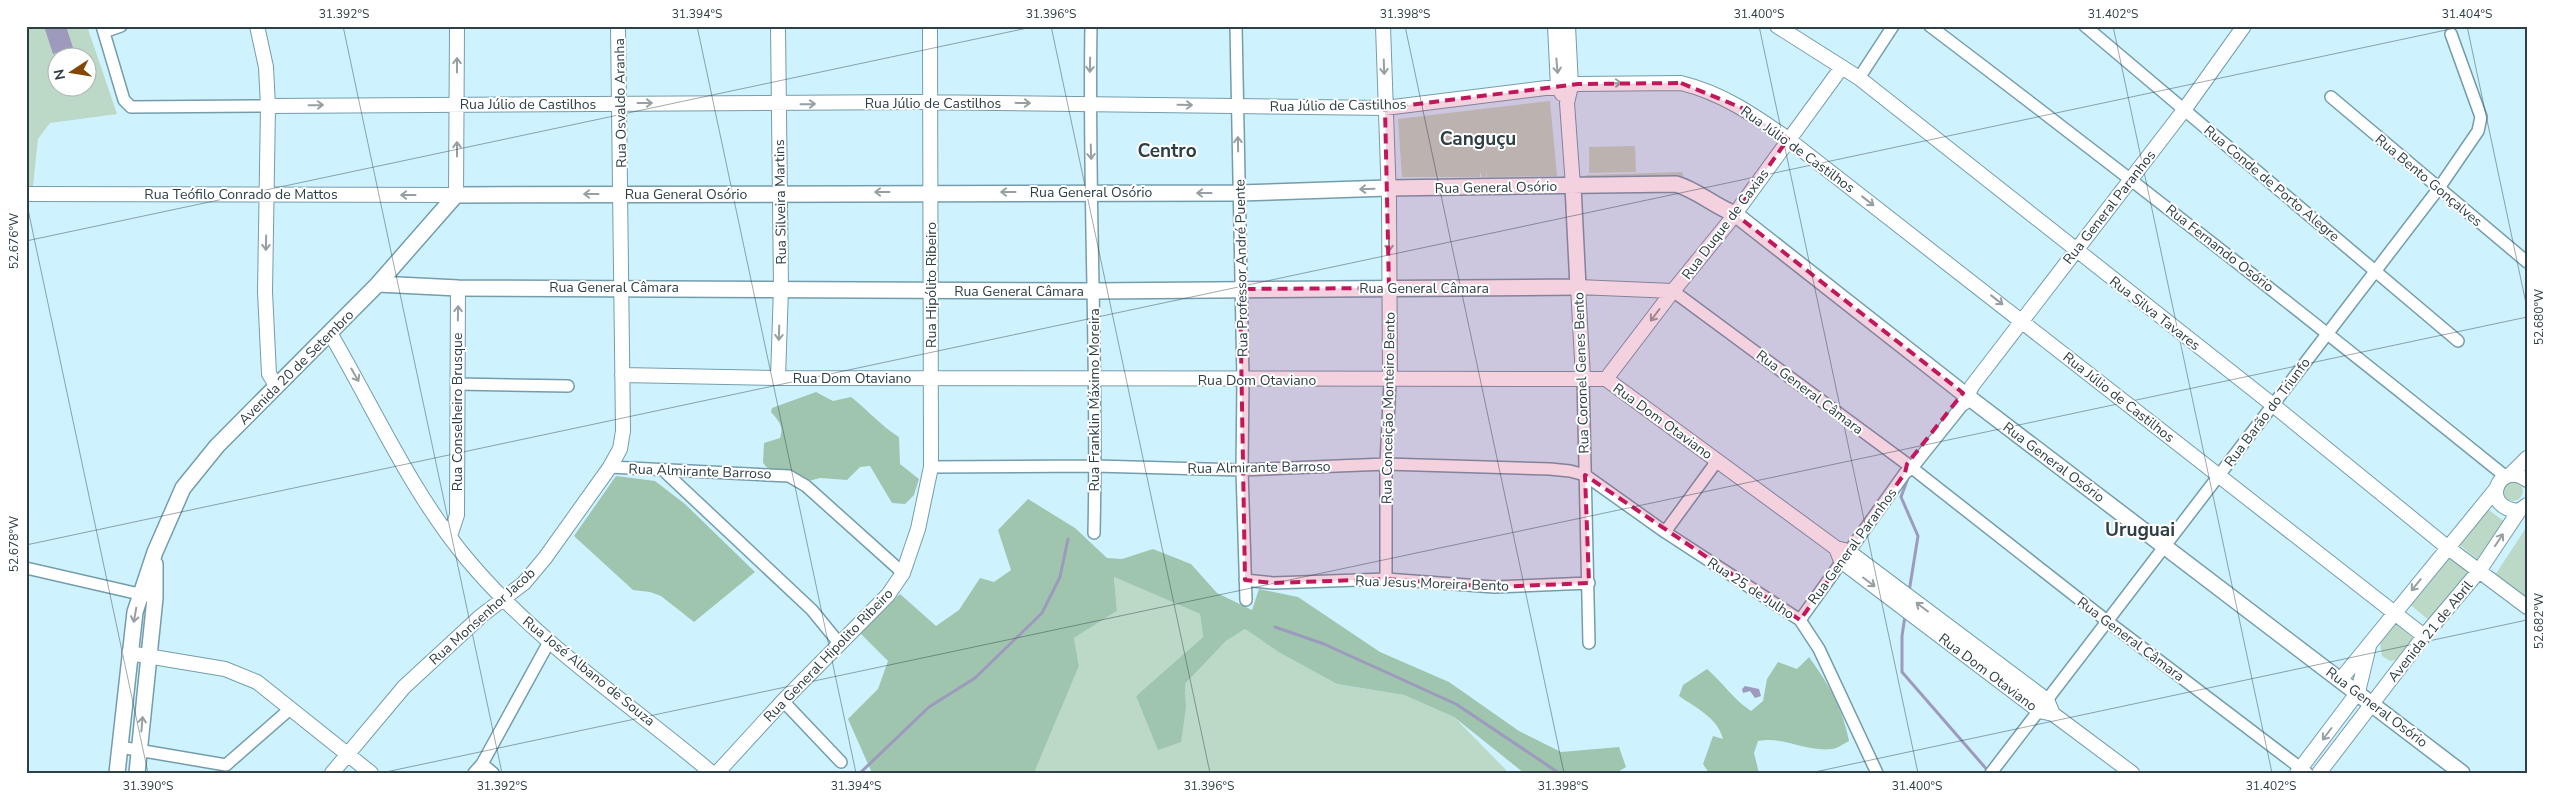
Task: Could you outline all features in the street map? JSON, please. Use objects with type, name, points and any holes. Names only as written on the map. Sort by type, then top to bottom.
[{"type":"main road","name":"Rua General Osório","points":[[456,195],[931,192],[1239,193],[1388,188],[1676,184],[1688,188],[1732,218],[1965,395],[2162,550],[2355,696],[2462,773]]},
{"type":"main road","name":"Rua Coronel Genes Bento","points":[[1573,186],[1578,287]]},
{"type":"main road","name":"Avenida 20 de Setembro","points":[[117,773],[129,653],[140,593],[183,488],[217,446],[378,284],[456,195]]},
{"type":"main road","name":"Rua General Câmara","points":[[378,284],[458,288],[622,287],[1094,291],[1578,287]]},
{"type":"main road","name":"Rua General Osório","points":[[2162,550],[2341,679],[2355,696]]},
{"type":"main road","name":"Avenida 20 de Setembro","points":[[137,773],[155,598],[156,552]]},
{"type":"main road","name":"Rua General Osório","points":[[2370,707],[2447,773]]},
{"type":"street","points":[[103,29],[121,26]]},
{"type":"street","points":[[256,26],[266,67],[268,106],[266,320],[269,374],[276,385]]},
{"type":"street","points":[[456,195],[457,26]]},
{"type":"street","name":"Rua Osvaldo Aranha","points":[[618,26],[622,194],[623,431],[620,449]]},
{"type":"street","name":"Rua Silveira Martins","points":[[778,26],[781,288],[778,378]]},
{"type":"street","name":"Rua Hipólito Ribeiro","points":[[930,26],[932,378]]},
{"type":"street","name":"Rua Franklin Máximo Moreira","points":[[1091,26],[1090,104],[1095,379],[1094,534]]},
{"type":"street","name":"Rua Professor André Puente","points":[[1236,26],[1243,380],[1242,470],[1246,600]]},
{"type":"street","name":"Rua Conceição Monteiro Bento","points":[[1383,26],[1388,188],[1390,380],[1386,464],[1386,579]]},
{"type":"street","name":"Rua Coronel Genes Bento","points":[[1555,26],[1555,44],[1567,103],[1573,186]]},
{"type":"street","name":"Rua Coronel Genes Bento","points":[[1565,86],[1569,44],[1568,26]]},
{"type":"street","name":"Rua Silva Tavares","points":[[1777,26],[1859,78],[2273,405],[2447,547],[2527,607]]},
{"type":"street","points":[[1859,78],[1893,26]]},
{"type":"street","name":"Rua Fernando Osório","points":[[1930,26],[2131,179],[2508,476]]},
{"type":"street","name":"Rua Conde de Porto Alegre","points":[[2085,26],[2458,341]]},
{"type":"street","name":"Rua General Paranhos","points":[[1800,620],[1842,553],[2184,110],[2244,26]]},
{"type":"street","name":"Rua Júlio de Castilhos","points":[[103,29],[126,104],[131,107],[931,102],[1385,108],[1565,86],[1646,83],[1681,83],[1693,86],[1742,108],[1788,139],[2424,636]]},
{"type":"street","name":"Rua Barão do Triunfo","points":[[1991,773],[2439,188],[2478,131],[2480,117],[2451,34]]},
{"type":"street","points":[[1555,44],[1569,44]]},
{"type":"street","name":"Rua Duque de Caxias","points":[[1606,379],[1732,218],[1842,67]]},
{"type":"street","name":"Rua Bento Gonçalves","points":[[2331,97],[2527,262]]},
{"type":"street","name":"Rua Teófilo Conrado de Mattos","points":[[26,194],[456,195]]},
{"type":"street","name":"Rua Coronel Genes Bento","points":[[1578,287],[1583,378],[1590,644]]},
{"type":"street","name":"Rua General Câmara","points":[[1578,287],[1673,291],[1908,468],[2302,771]]},
{"type":"street","name":"Rua Conselheiro Brusque","points":[[450,536],[457,515],[458,288]]},
{"type":"street","name":"Rua José Albano de Souza","points":[[330,333],[402,461],[467,559],[503,598],[549,642],[649,720],[712,773]]},
{"type":"street","name":"Rua Dom Otaviano","points":[[622,375],[778,378],[1243,380],[1606,379],[1842,553],[2132,773]]},
{"type":"street","name":"Rua General Hipolito Ribeiro","points":[[717,773],[783,701],[888,595],[903,573],[918,529],[931,467],[932,378]]},
{"type":"street","points":[[457,384],[568,386]]},
{"type":"street","name":"Rua Monsenhor Jacob","points":[[332,773],[404,687],[503,598],[524,582],[545,558],[610,467],[620,449]]},
{"type":"street","points":[[2508,476],[2527,458]]},
{"type":"street","points":[[1665,532],[1717,461]]},
{"type":"street","name":"Rua Almirante Barroso","points":[[931,467],[1095,466],[1242,470],[1386,464],[1550,469],[1585,475]]},
{"type":"street","name":"Rua Almirante Barroso","points":[[610,467],[789,476],[806,486],[903,573]]},
{"type":"street","points":[[664,471],[812,610],[839,643]]},
{"type":"street","points":[[2508,476],[2516,474],[2527,480]]},
{"type":"street","name":"Rua 25 de Julho","points":[[1585,475],[1665,532],[1800,620],[1820,649],[1877,773]]},
{"type":"street","name":"Avenida 21 de Abril","points":[[2341,679],[2447,547],[2508,476]]},
{"type":"street","points":[[2496,489],[2498,501],[2506,509],[2524,508]]},
{"type":"street","name":"Avenida 21 de Abril","points":[[2320,773],[2424,636],[2479,571],[2524,508]]},
{"type":"street","points":[[26,568],[155,598]]},
{"type":"street","name":"Rua Jesus Moreira Bento","points":[[1245,580],[1273,583],[1386,579],[1494,587],[1589,584]]},
{"type":"street","points":[[494,773],[478,768],[549,642]]},
{"type":"street","name":"Avenida 21 de Abril","points":[[2302,771],[2355,696],[2370,642]]},
{"type":"street","points":[[129,653],[239,674],[257,682],[371,773]]},
{"type":"street","points":[[783,701],[842,762]]},
{"type":"street","points":[[120,747],[226,765],[290,709]]},
{"type":"highlighted area","points":[[1681,83],[1742,108],[1788,139],[1735,214],[1963,393],[1907,464],[1905,473],[1800,620],[1585,475],[1589,583],[1494,587],[1386,579],[1273,583],[1245,580],[1240,289],[1389,288],[1385,108],[1578,84]]},
{"type":"green space","points":[[26,26],[87,26],[94,48],[48,48],[48,98],[98,98],[98,58],[117,114],[50,123],[38,139],[33,186],[26,186]]},
{"type":"green space","points":[[1550,101],[1557,176],[1487,177],[1487,172],[1486,177],[1482,177],[1480,172],[1480,177],[1402,177],[1398,119]]},
{"type":"green space","points":[[1635,146],[1636,172],[1589,173],[1589,147]]},
{"type":"green space","points":[[1682,172],[1684,177],[1586,179],[1586,175]]},
{"type":"green space","points":[[816,392],[833,401],[851,397],[899,437],[900,464],[919,479],[914,495],[905,504],[892,503],[870,466],[860,467],[847,480],[820,478],[805,482],[770,471],[763,463],[764,443],[780,438],[781,434],[780,424],[771,412],[772,408]]},
{"type":"green space","points":[[616,476],[655,481],[685,504],[755,572],[694,622],[661,596],[650,592],[633,590],[574,536]]},
{"type":"green space","points":[[2513,481],[2520,484],[2523,491],[2520,498],[2513,501],[2506,498],[2503,491],[2506,484]]},
{"type":"green space","points":[[1028,499],[1075,528],[1107,558],[1122,559],[1153,549],[1191,564],[1217,593],[1252,610],[1259,589],[1298,597],[1380,652],[1449,682],[1519,731],[1561,752],[1619,747],[1626,767],[1616,773],[1524,773],[1454,717],[1404,695],[1337,684],[1280,653],[1245,629],[1226,641],[1185,684],[1186,707],[1181,742],[1158,750],[1136,696],[1203,637],[1200,614],[1114,577],[1117,611],[1074,638],[1079,666],[1034,773],[872,773],[848,719],[878,689],[888,661],[859,632],[900,594],[936,626],[959,610],[980,578],[994,582],[1011,570],[998,530]]},
{"type":"green space","points":[[2486,508],[2505,522],[2477,559],[2456,542]]},
{"type":"green space","points":[[2527,528],[2527,599],[2495,575]]},
{"type":"green space","points":[[2448,555],[2470,574],[2430,621],[2408,603]]},
{"type":"green space","points":[[1114,577],[1200,614],[1203,637],[1136,696],[1186,707],[1185,684],[1226,641],[1245,629],[1280,653],[1337,684],[1404,695],[1454,717],[1509,773],[1034,773],[1079,666],[1074,638],[1117,611]]},
{"type":"green space","points":[[2395,623],[2414,639],[2399,659],[2390,661],[2382,656],[2380,643]]},
{"type":"green space","points":[[1809,657],[1839,707],[1849,741],[1836,748],[1822,749],[1776,741],[1758,741],[1754,753],[1759,773],[1709,773],[1703,764],[1713,736],[1723,739],[1711,719],[1679,696],[1683,685],[1707,669],[1739,702],[1751,711],[1763,701],[1767,679],[1778,662],[1797,669]]},
{"type":"shaded area","points":[[44,26],[66,26],[73,48],[51,48]]},
{"type":"shaded area","points":[[1745,686],[1759,689],[1761,696],[1755,698],[1750,691],[1743,693],[1742,689]]},
{"type":"waterway","points":[[1908,478],[1901,497],[1918,536],[1909,592]]},
{"type":"waterway","points":[[860,773],[929,707],[975,678],[1042,613],[1060,577],[1068,539]]},
{"type":"waterway","points":[[1905,616],[1902,636],[1902,672],[1989,772]]},
{"type":"waterway","points":[[1275,627],[1324,644],[1456,704],[1559,773]]},
{"type":"district","name":"Canguçu","points":[[1478,138]]},
{"type":"district","name":"Centro","points":[[1167,150]]},
{"type":"district","name":"Uruguai","points":[[2140,529]]}]
